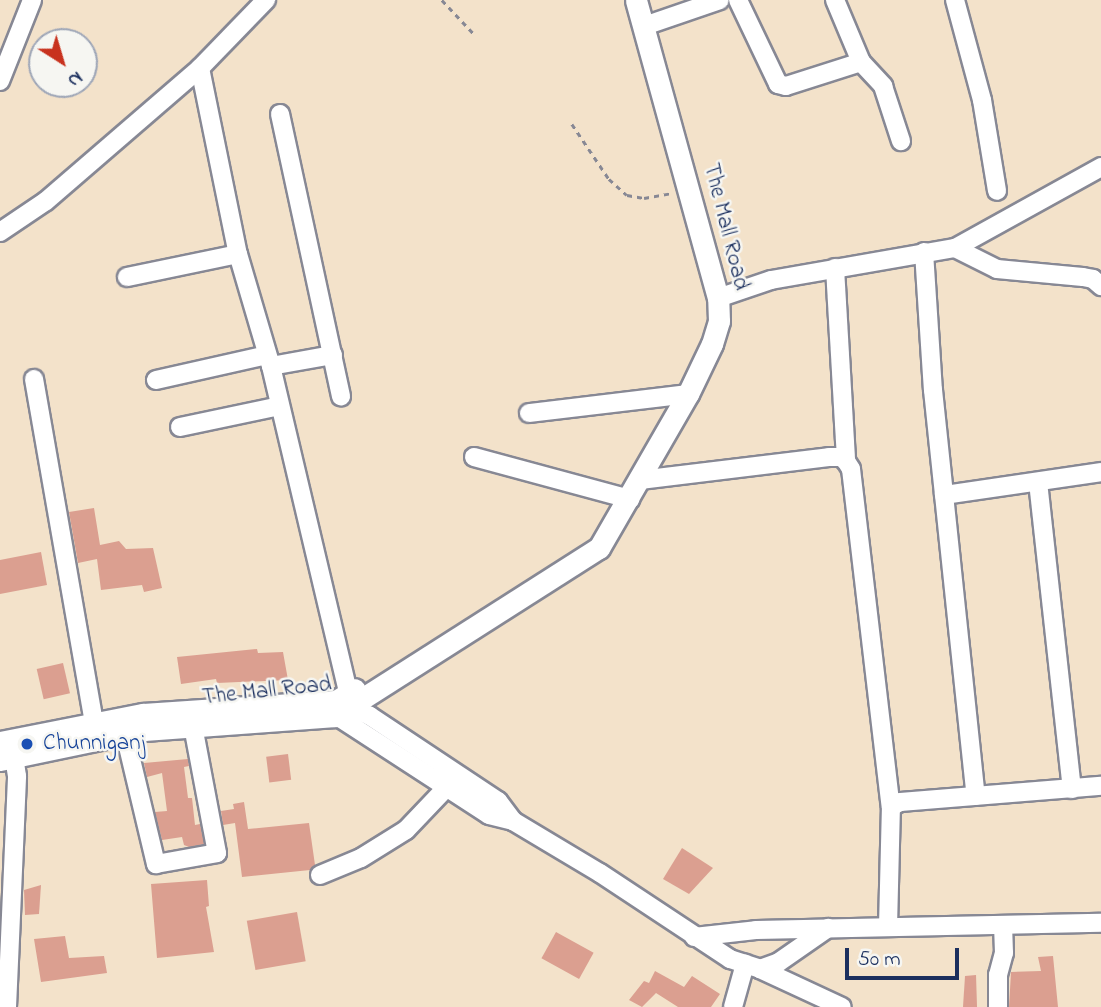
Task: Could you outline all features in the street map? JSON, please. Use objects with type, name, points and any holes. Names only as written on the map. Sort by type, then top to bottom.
[{"type":"main road","name":"The Mall Road","points":[[6,749],[192,726],[337,704],[599,548],[612,530],[688,394],[712,344],[719,321],[719,298],[636,0]]},
{"type":"main road","name":"The Mall Road","points":[[6,749],[94,723],[143,714],[337,704]]},
{"type":"street","points":[[0,81],[32,0]]},
{"type":"street","points":[[0,232],[46,201],[200,68],[266,0]]},
{"type":"street","points":[[644,26],[720,0]]},
{"type":"street","points":[[738,0],[778,84],[786,86],[862,62]]},
{"type":"street","points":[[835,0],[862,62],[880,79],[901,141]]},
{"type":"street","points":[[955,0],[982,100],[997,191]]},
{"type":"street","points":[[200,68],[238,254],[280,405],[337,704],[447,787],[489,815],[513,821],[600,873],[730,959],[842,1007]]},
{"type":"street","points":[[280,114],[341,396]]},
{"type":"street","points":[[719,298],[771,280],[955,248],[1101,167]]},
{"type":"street","points":[[955,248],[997,269],[1083,277],[1093,279],[1101,286]]},
{"type":"street","points":[[924,252],[930,360],[976,796]]},
{"type":"street","points":[[127,277],[238,254]]},
{"type":"street","points":[[835,268],[846,461]]},
{"type":"street","points":[[156,380],[269,360],[333,355]]},
{"type":"street","points":[[34,379],[94,723]]},
{"type":"street","points":[[529,413],[688,394]]},
{"type":"street","points":[[180,427],[280,405]]},
{"type":"street","points":[[474,457],[635,490],[829,457],[841,457],[846,461],[851,469],[891,807],[888,927]]},
{"type":"street","points":[[944,495],[1101,472]]},
{"type":"street","points":[[1038,482],[1072,789]]},
{"type":"street","points":[[337,704],[370,716],[498,801],[513,821]]},
{"type":"street","points":[[125,734],[156,864],[216,853],[192,726]]},
{"type":"street","points":[[6,749],[17,776],[7,1007]]},
{"type":"street","points":[[891,807],[900,802],[1101,786]]},
{"type":"street","points":[[320,875],[361,858],[406,830],[447,787]]},
{"type":"street","points":[[694,937],[756,930],[1101,923]]},
{"type":"street","points":[[998,1007],[998,975],[1004,953],[1003,925]]},
{"type":"street","points":[[752,967],[779,962],[828,928]]},
{"type":"street","points":[[733,1007],[752,967]]},
{"type":"path","points":[[442,0],[474,34]]},
{"type":"path","points":[[572,124],[609,179],[627,195],[644,198],[689,191]]},
{"type":"building","points":[[94,508],[100,545],[119,541],[126,549],[153,548],[162,588],[144,592],[142,585],[101,590],[97,559],[78,563],[69,512]]},
{"type":"building","points":[[41,552],[47,585],[0,594],[0,560]]},
{"type":"building","points":[[257,649],[258,653],[283,652],[288,680],[217,683],[216,679],[181,684],[177,657]]},
{"type":"building","points":[[63,663],[70,693],[44,699],[37,669]]},
{"type":"building","points":[[288,754],[291,780],[269,782],[266,757]]},
{"type":"building","points":[[188,759],[189,766],[184,767],[188,798],[192,798],[195,825],[200,824],[204,844],[189,847],[184,845],[182,837],[162,840],[155,812],[167,811],[162,773],[147,777],[144,763]]},
{"type":"building","points":[[244,802],[248,829],[309,823],[315,865],[310,870],[242,877],[235,823],[223,825],[221,811],[234,809],[233,804]]},
{"type":"building","points":[[682,848],[713,868],[689,894],[663,879]]},
{"type":"building","points":[[207,880],[209,906],[206,907],[214,952],[157,958],[151,884]]},
{"type":"building","points":[[41,885],[39,914],[25,915],[24,890]]},
{"type":"building","points":[[297,912],[306,961],[255,970],[247,921]]},
{"type":"building","points":[[556,932],[594,953],[579,979],[541,958]]},
{"type":"building","points":[[65,936],[69,958],[104,956],[107,973],[41,982],[34,939]]},
{"type":"building","points":[[1053,956],[1058,1007],[1009,1007],[1011,972],[1041,971],[1038,957]]},
{"type":"building","points":[[655,971],[684,987],[692,976],[720,994],[711,1007],[678,1007],[656,993],[642,1007],[629,1000],[644,981],[649,983]]},
{"type":"building","points":[[976,975],[977,1007],[963,1007],[965,976]]},
{"type":"place","name":"Chunniganj","points":[[27,744]]}]
